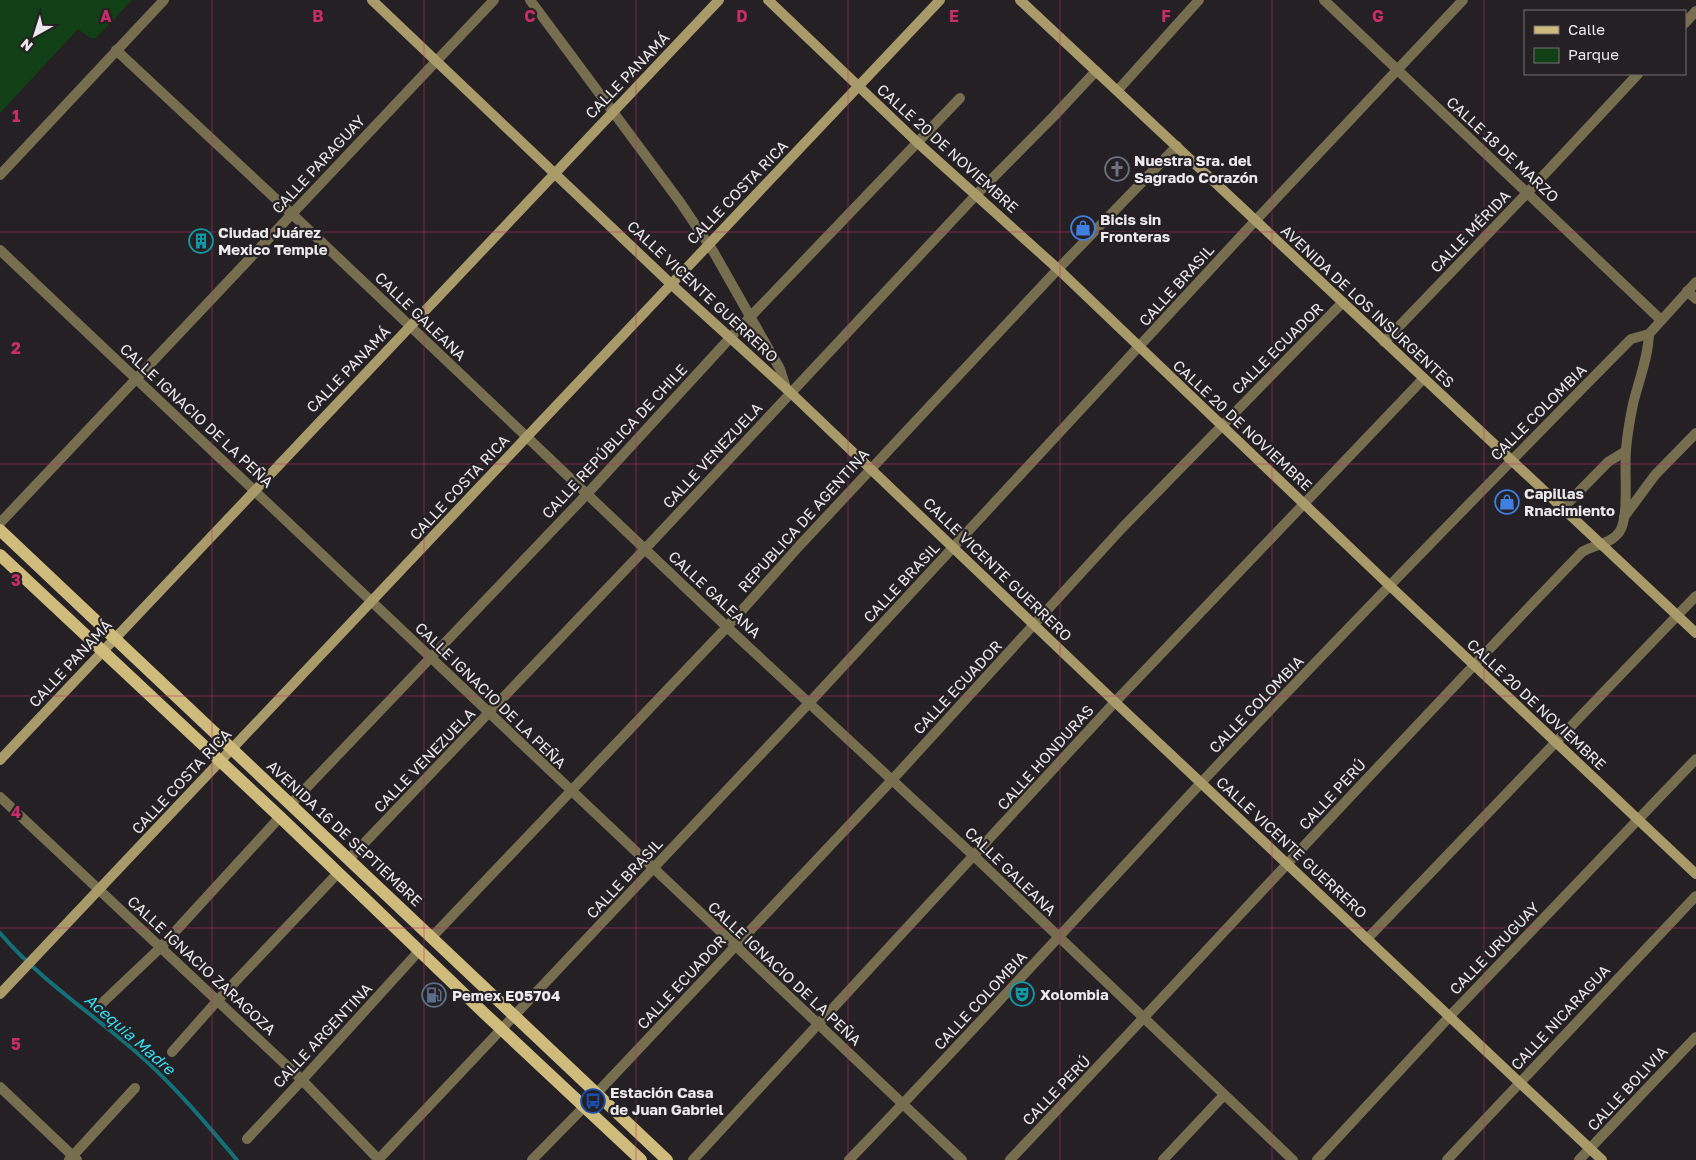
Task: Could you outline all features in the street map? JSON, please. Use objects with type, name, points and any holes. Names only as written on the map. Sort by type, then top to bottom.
[{"type":"main road","name":"CALLE VICENTE GUERRERO","points":[[372,0],[1602,1160]]},
{"type":"main road","name":"CALLE PANAMÁ","points":[[0,760],[719,0]]},
{"type":"main road","name":"CALLE 20 DE NOVIEMBRE","points":[[768,0],[918,143],[1058,269],[1221,426],[1696,874]]},
{"type":"main road","name":"CALLE COSTA RICA","points":[[0,994],[940,0]]},
{"type":"main road","name":"AVENIDA DE LOS INSURGENTES","points":[[1020,0],[1696,634]]},
{"type":"main road","name":"AVENIDA 16 DE SEPTIEMBRE","points":[[0,530],[668,1160]]},
{"type":"main road","points":[[0,555],[280,817],[641,1160]]},
{"type":"street","points":[[0,175],[164,0]]},
{"type":"street","name":"CALLE PARAGUAY","points":[[0,523],[494,0]]},
{"type":"street","points":[[530,0],[680,202],[708,244],[780,370],[788,391]]},
{"type":"street","points":[[1118,90],[1199,0]]},
{"type":"street","name":"CALLE 18 DE MARZO","points":[[1324,0],[1661,320]]},
{"type":"street","name":"CALLE BRASIL","points":[[379,1160],[810,702],[1255,221],[1463,0]]},
{"type":"street","points":[[1686,22],[1696,10]]},
{"type":"street","name":"CALLE GALEANA","points":[[116,50],[645,549],[974,856],[1293,1160]]},
{"type":"street","name":"CALLE VENEZUELA","points":[[349,860],[645,549],[788,391],[1060,110],[1096,70]]},
{"type":"street","name":"CALLE MÉRIDA","points":[[1384,342],[1637,75]]},
{"type":"street","name":"CALLE REPÚBLICA DE CHILE","points":[[290,805],[587,494],[730,338],[960,98]]},
{"type":"street","name":"REPUBLICA DE AGENTINA","points":[[432,937],[571,792],[727,626],[870,469],[1176,146]]},
{"type":"street","name":"CALLE IGNACIO DE LA PEÑA","points":[[0,250],[962,1160]]},
{"type":"street","name":"CALLE COLOMBIA","points":[[849,1160],[1389,585],[1631,339],[1649,334],[1696,282]]},
{"type":"street","points":[[1687,291],[1696,299]]},
{"type":"street","name":"CALLE ECUADOR","points":[[596,1094],[892,780],[1124,527],[1342,302]]},
{"type":"street","points":[[1624,517],[1626,450],[1633,406],[1648,351],[1649,334]]},
{"type":"street","name":"CALLE HONDURAS","points":[[693,1160],[1116,702],[1423,379]]},
{"type":"street","points":[[1624,517],[1655,475],[1696,433]]},
{"type":"street","points":[[1563,508],[1608,462],[1626,450]]},
{"type":"street","name":"CALLE PERÚ","points":[[1010,1160],[1474,664],[1582,552],[1614,538],[1620,530],[1624,517]]},
{"type":"street","points":[[1367,939],[1696,596]]},
{"type":"street","name":"CALLE URUGUAY","points":[[1317,1160],[1450,1016],[1696,758]]},
{"type":"street","name":"CALLE IGNACIO ZARAGOZA","points":[[0,797],[302,1080],[379,1160]]},
{"type":"street","points":[[101,1004],[161,947],[280,817]]},
{"type":"street","points":[[172,1052],[217,1001],[338,873]]},
{"type":"street","name":"CALLE NICARAGUA","points":[[1448,1160],[1696,896]]},
{"type":"street","name":"CALLE ARGENTINA","points":[[246,1139],[419,951]]},
{"type":"street","name":"CALLE BOLIVIA","points":[[1579,1160],[1696,1037]]},
{"type":"street","points":[[0,1087],[73,1159],[135,1088]]},
{"type":"street","points":[[1162,1160],[1224,1095]]},
{"type":"street","points":[[532,1160],[584,1107]]},
{"type":"green space","points":[[0,0],[132,0],[96,38],[90,38],[78,29],[0,113]]},
{"type":"waterway","name":"Acequia Madre","points":[[0,933],[15,950],[48,980],[149,1064],[188,1104],[237,1160]]},
{"type":"place","name":"Nuestra Sra. del Sagrado Corazón","points":[[1117,169]]},
{"type":"place","name":"Bicis sin Fronteras","points":[[1083,228]]},
{"type":"place","name":"Ciudad Juárez Mexico Temple","points":[[201,241]]},
{"type":"place","name":"Capillas Rnacimiento","points":[[1507,502]]},
{"type":"place","name":"Xolombia","points":[[1022,994]]},
{"type":"place","name":"Pemex E05704","points":[[434,995]]},
{"type":"place","name":"Estación Casa de Juan Gabriel","points":[[593,1101]]}]
